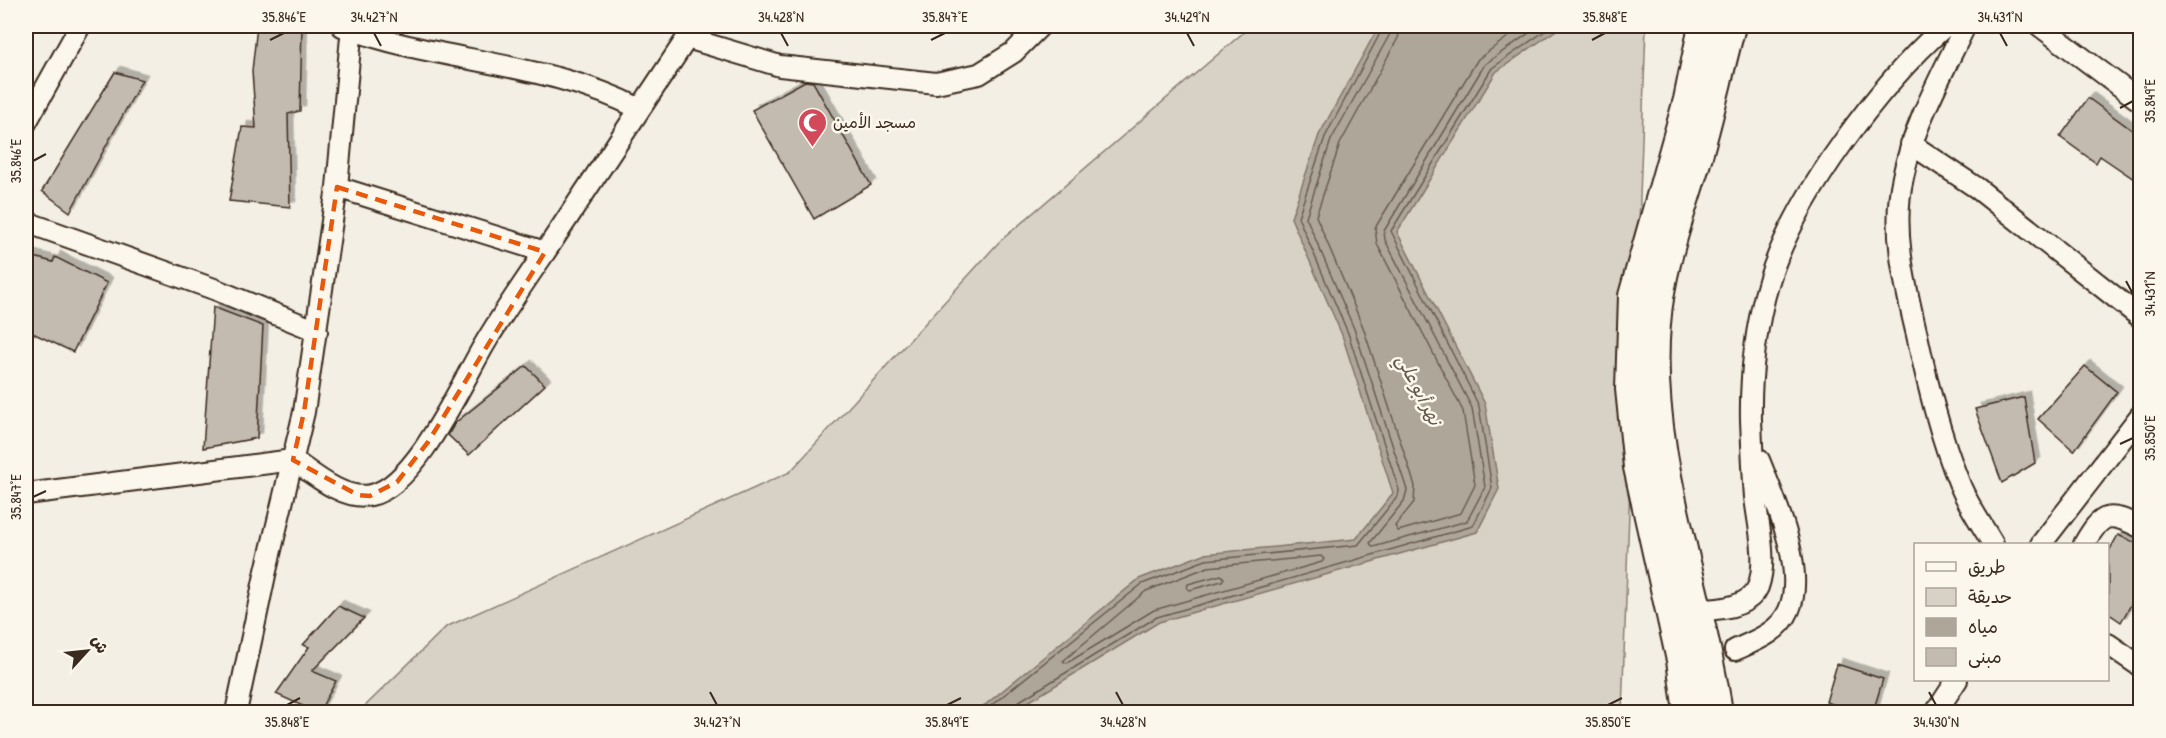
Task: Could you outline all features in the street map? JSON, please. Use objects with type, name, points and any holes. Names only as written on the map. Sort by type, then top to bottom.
[{"type":"main road","points":[[1689,712],[1689,659],[1639,467],[1631,389],[1634,296],[1689,100],[1704,26]]},
{"type":"main road","points":[[1717,712],[1709,657],[1665,471],[1655,389],[1655,324],[1666,258],[1696,159],[1730,26]]},
{"type":"street","points":[[26,123],[33,92],[80,26]]},
{"type":"street","points":[[26,494],[293,460],[327,483],[358,495],[370,496],[397,482],[428,442],[488,339],[691,32],[780,66],[936,83],[979,74],[1014,52],[1040,26]]},
{"type":"street","points":[[1698,610],[1720,610],[1742,603],[1754,594],[1758,586],[1762,569],[1751,417],[1757,342],[1770,280],[1785,244],[1815,186],[1858,122],[1917,53],[1946,26]]},
{"type":"street","points":[[1965,26],[1911,144],[1902,180],[1899,239],[1904,280],[1933,407],[1945,447],[1961,487],[1992,543]]},
{"type":"street","points":[[2040,26],[2140,101]]},
{"type":"street","points":[[236,712],[304,412],[337,187],[349,27],[392,43],[591,88],[640,109]]},
{"type":"street","points":[[1911,144],[1977,188],[2140,317]]},
{"type":"street","points":[[337,187],[545,252]]},
{"type":"street","points":[[26,222],[214,289],[317,331]]},
{"type":"street","points":[[2042,543],[2140,416]]},
{"type":"street","points":[[1735,650],[1766,636],[1778,624],[1790,609],[1794,590],[1792,566],[1781,519],[1753,446]]},
{"type":"street","points":[[2086,543],[2097,522],[2108,516],[2119,516],[2140,526]]},
{"type":"street","points":[[2109,645],[2140,666]]},
{"type":"street","points":[[1936,712],[1956,681]]},
{"type":"highlighted area","points":[[337,187],[545,252],[428,442],[397,482],[370,496],[358,495],[293,460],[304,412]]},
{"type":"green space","points":[[1251,26],[1646,26],[1622,712],[359,712],[446,627],[790,472],[999,242]]},
{"type":"water","name":"نهر أبو علي","points":[[1379,26],[1562,26],[1496,72],[1397,232],[1485,404],[1499,489],[1477,532],[1159,622],[1012,712],[969,712],[985,705],[1139,579],[1204,554],[1356,539],[1393,493],[1342,335],[1291,218],[1319,135]]},
{"type":"building","points":[[257,26],[302,26],[300,111],[288,114],[290,207],[229,201],[242,127],[256,128],[252,71]]},
{"type":"building","points":[[115,72],[142,80],[70,212],[42,191]]},
{"type":"building","name":"مسجد الأمين","points":[[805,81],[813,82],[871,185],[814,219],[752,110]]},
{"type":"building","points":[[2088,98],[2140,136],[2140,183],[2100,156],[2096,163],[2060,137]]},
{"type":"building","points":[[26,255],[53,262],[55,257],[107,283],[73,352],[26,330]]},
{"type":"building","points":[[213,307],[263,326],[257,438],[203,448]]},
{"type":"building","points":[[526,366],[545,385],[469,455],[448,435],[455,423]]},
{"type":"building","points":[[2085,366],[2117,392],[2074,451],[2038,419]]},
{"type":"building","points":[[2024,397],[2035,463],[2002,483],[1975,409]]},
{"type":"building","points":[[2118,535],[2140,545],[2140,589],[2121,622],[2109,614],[2109,551]]},
{"type":"building","points":[[338,606],[364,618],[312,671],[336,681],[319,712],[316,712],[276,694],[309,647],[303,645]]},
{"type":"building","points":[[1837,664],[1883,679],[1873,712],[1858,712],[1826,702]]},
{"type":"place","name":"مسجد الأمين","points":[[812,148]]}]
